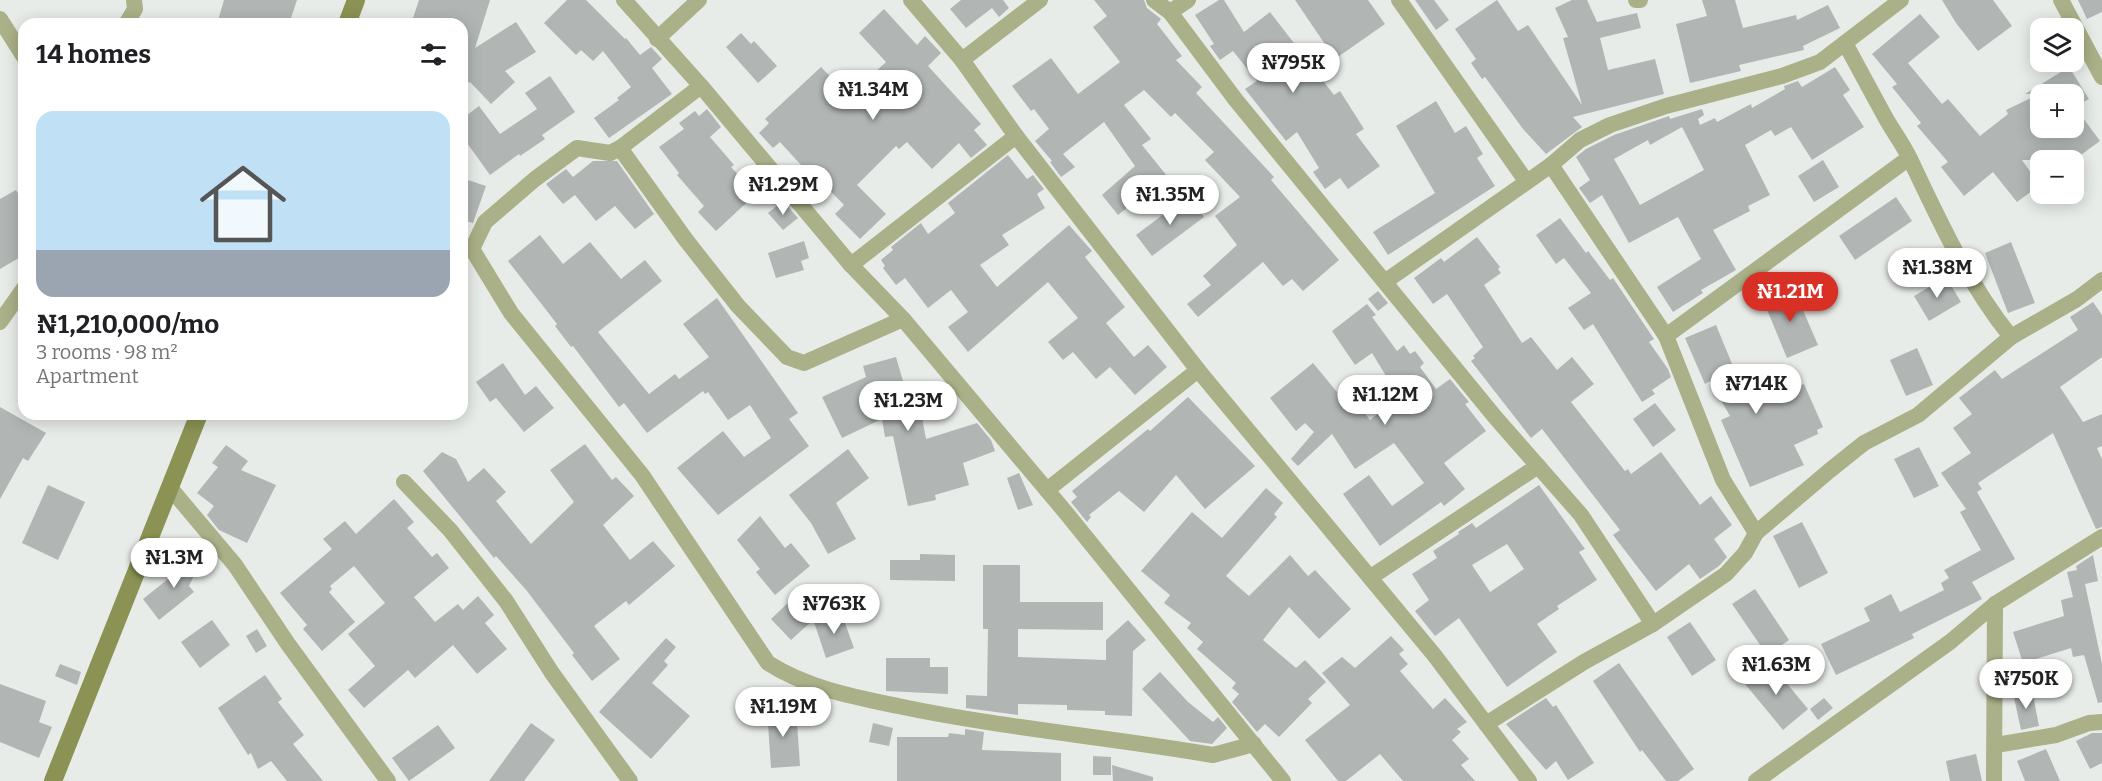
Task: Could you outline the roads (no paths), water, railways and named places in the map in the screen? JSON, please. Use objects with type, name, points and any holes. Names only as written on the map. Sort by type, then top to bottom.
[{"type":"main road","points":[[349,18],[356,0]]},
{"type":"main road","points":[[53,781],[197,420]]},
{"type":"street","points":[[130,18],[135,9],[134,0]]},
{"type":"street","points":[[624,0],[701,86],[851,265],[903,319],[1047,490],[1284,781]]},
{"type":"street","points":[[657,39],[699,0]]},
{"type":"street","points":[[911,0],[962,60],[1016,136],[1198,370],[1371,577],[1529,781]]},
{"type":"street","points":[[962,60],[1040,0]]},
{"type":"street","points":[[1154,0],[1170,12],[1234,99],[1386,281],[1495,417],[1581,515],[1653,624]]},
{"type":"street","points":[[1170,12],[1188,0]]},
{"type":"street","points":[[1399,0],[1526,181]]},
{"type":"street","points":[[1386,281],[1551,165],[1580,141],[1611,124],[1666,106],[1782,76],[1820,62],[1901,0]]},
{"type":"street","points":[[2061,0],[2102,77]]},
{"type":"street","points":[[0,19],[18,48]]},
{"type":"street","points":[[1845,43],[1909,158],[1922,189],[1988,309],[2012,337]]},
{"type":"street","points":[[701,86],[620,148],[610,153],[577,148],[535,179],[485,222],[472,249],[511,313],[642,475],[768,663],[841,694],[946,716],[1213,755],[1254,744]]},
{"type":"street","points":[[851,265],[1016,136]]},
{"type":"street","points":[[620,148],[686,240],[738,306],[787,357],[804,363],[903,319]]},
{"type":"street","points":[[1666,336],[1909,158]]},
{"type":"street","points":[[1551,165],[1666,336],[1723,480],[1756,533]]},
{"type":"street","points":[[1486,724],[1584,662],[1653,624],[1726,574],[1746,553],[1756,533],[1864,443],[1918,415],[2012,337],[2077,299],[2102,280]]},
{"type":"street","points":[[0,322],[18,296]]},
{"type":"street","points":[[1047,490],[1198,370]]},
{"type":"street","points":[[1371,577],[1538,466]]},
{"type":"street","points":[[404,482],[450,530],[506,601],[552,673],[630,781]]},
{"type":"street","points":[[171,489],[235,565],[288,644],[388,781]]},
{"type":"street","points":[[1756,781],[1776,774],[1950,642],[1995,604],[2102,537]]},
{"type":"street","points":[[1994,781],[1995,604]]},
{"type":"street","points":[[1996,745],[2056,735],[2090,723],[2102,722]]}]
